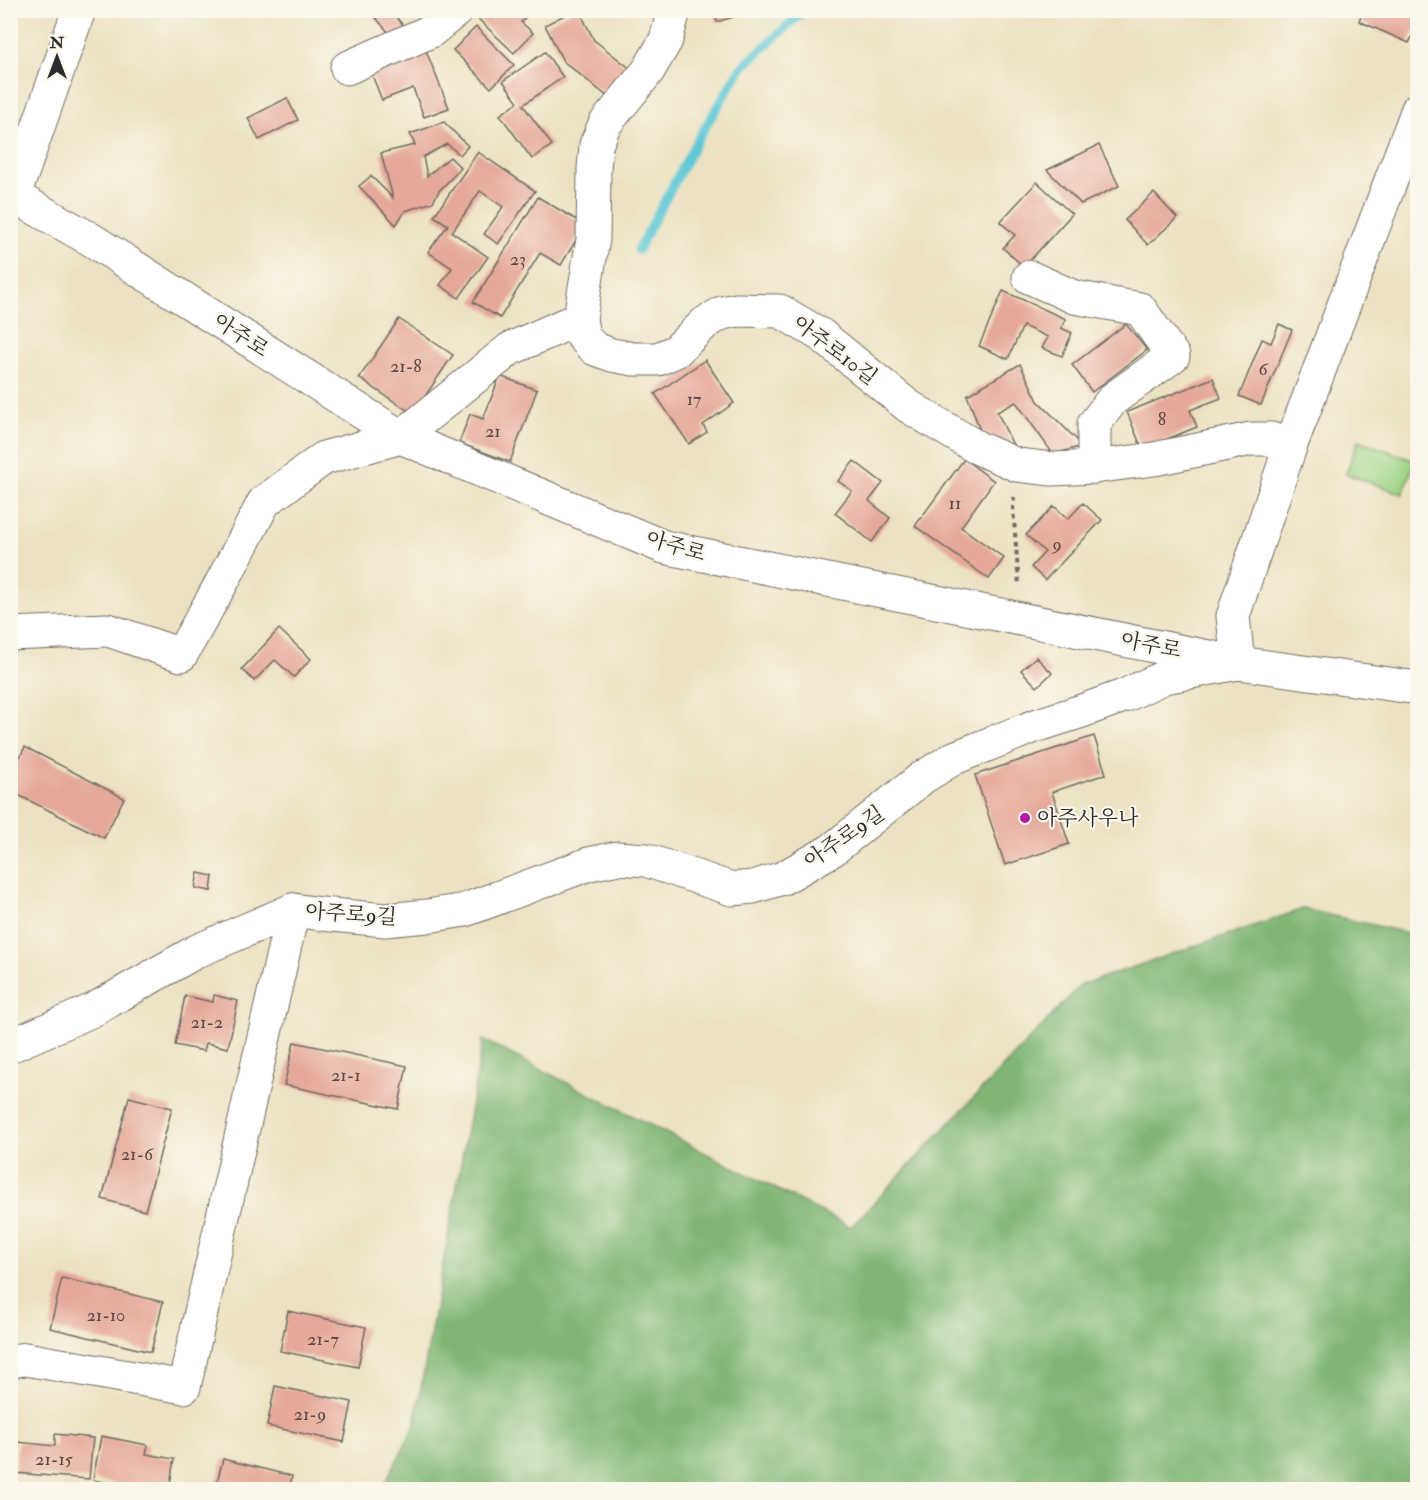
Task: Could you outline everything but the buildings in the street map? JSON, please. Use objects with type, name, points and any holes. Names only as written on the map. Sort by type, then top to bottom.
[{"type":"street","points":[[12,195],[79,10]]},
{"type":"street","points":[[347,68],[431,31],[457,10]]},
{"type":"street","points":[[10,634],[108,630],[181,655],[264,502],[324,458],[401,437],[510,350],[580,318],[594,239],[596,145],[605,124],[648,71],[666,40],[674,10]]},
{"type":"street","points":[[1238,663],[1233,616],[1289,450],[1418,109]]},
{"type":"street","name":"아주로","points":[[12,195],[92,240],[401,437],[664,547],[1238,663],[1418,688]]},
{"type":"street","points":[[1029,277],[1074,297],[1140,309],[1173,356],[1113,399],[1094,424],[1094,467]]},
{"type":"street","name":"아주로10길","points":[[580,318],[582,337],[595,350],[633,359],[658,359],[676,351],[705,323],[722,313],[737,310],[780,311],[820,334],[908,406],[976,447],[1017,465],[1052,469],[1094,467],[1154,459],[1251,439],[1272,439],[1289,450]]},
{"type":"street","name":"아주로9길","points":[[293,909],[385,920],[427,916],[465,910],[589,864],[618,858],[646,861],[732,889],[753,887],[783,878],[832,850],[922,778],[954,758],[1035,726],[1126,695],[1164,677],[1238,663]]},
{"type":"street","points":[[10,1046],[93,1010],[197,951],[293,909]]},
{"type":"street","points":[[10,1361],[27,1359],[184,1387],[293,909]]},
{"type":"path","points":[[1017,465],[1013,507],[1021,619]]},
{"type":"green space","points":[[1358,440],[1415,461],[1403,494],[1346,474]]},
{"type":"green space","points":[[1303,909],[1417,935],[1417,1489],[382,1489],[414,1427],[483,1040],[851,1227],[1081,985]]},
{"type":"waterway","points":[[638,250],[699,137],[742,67],[805,10]]},
{"type":"place","name":"아주사우나","points":[[1025,818]]}]
